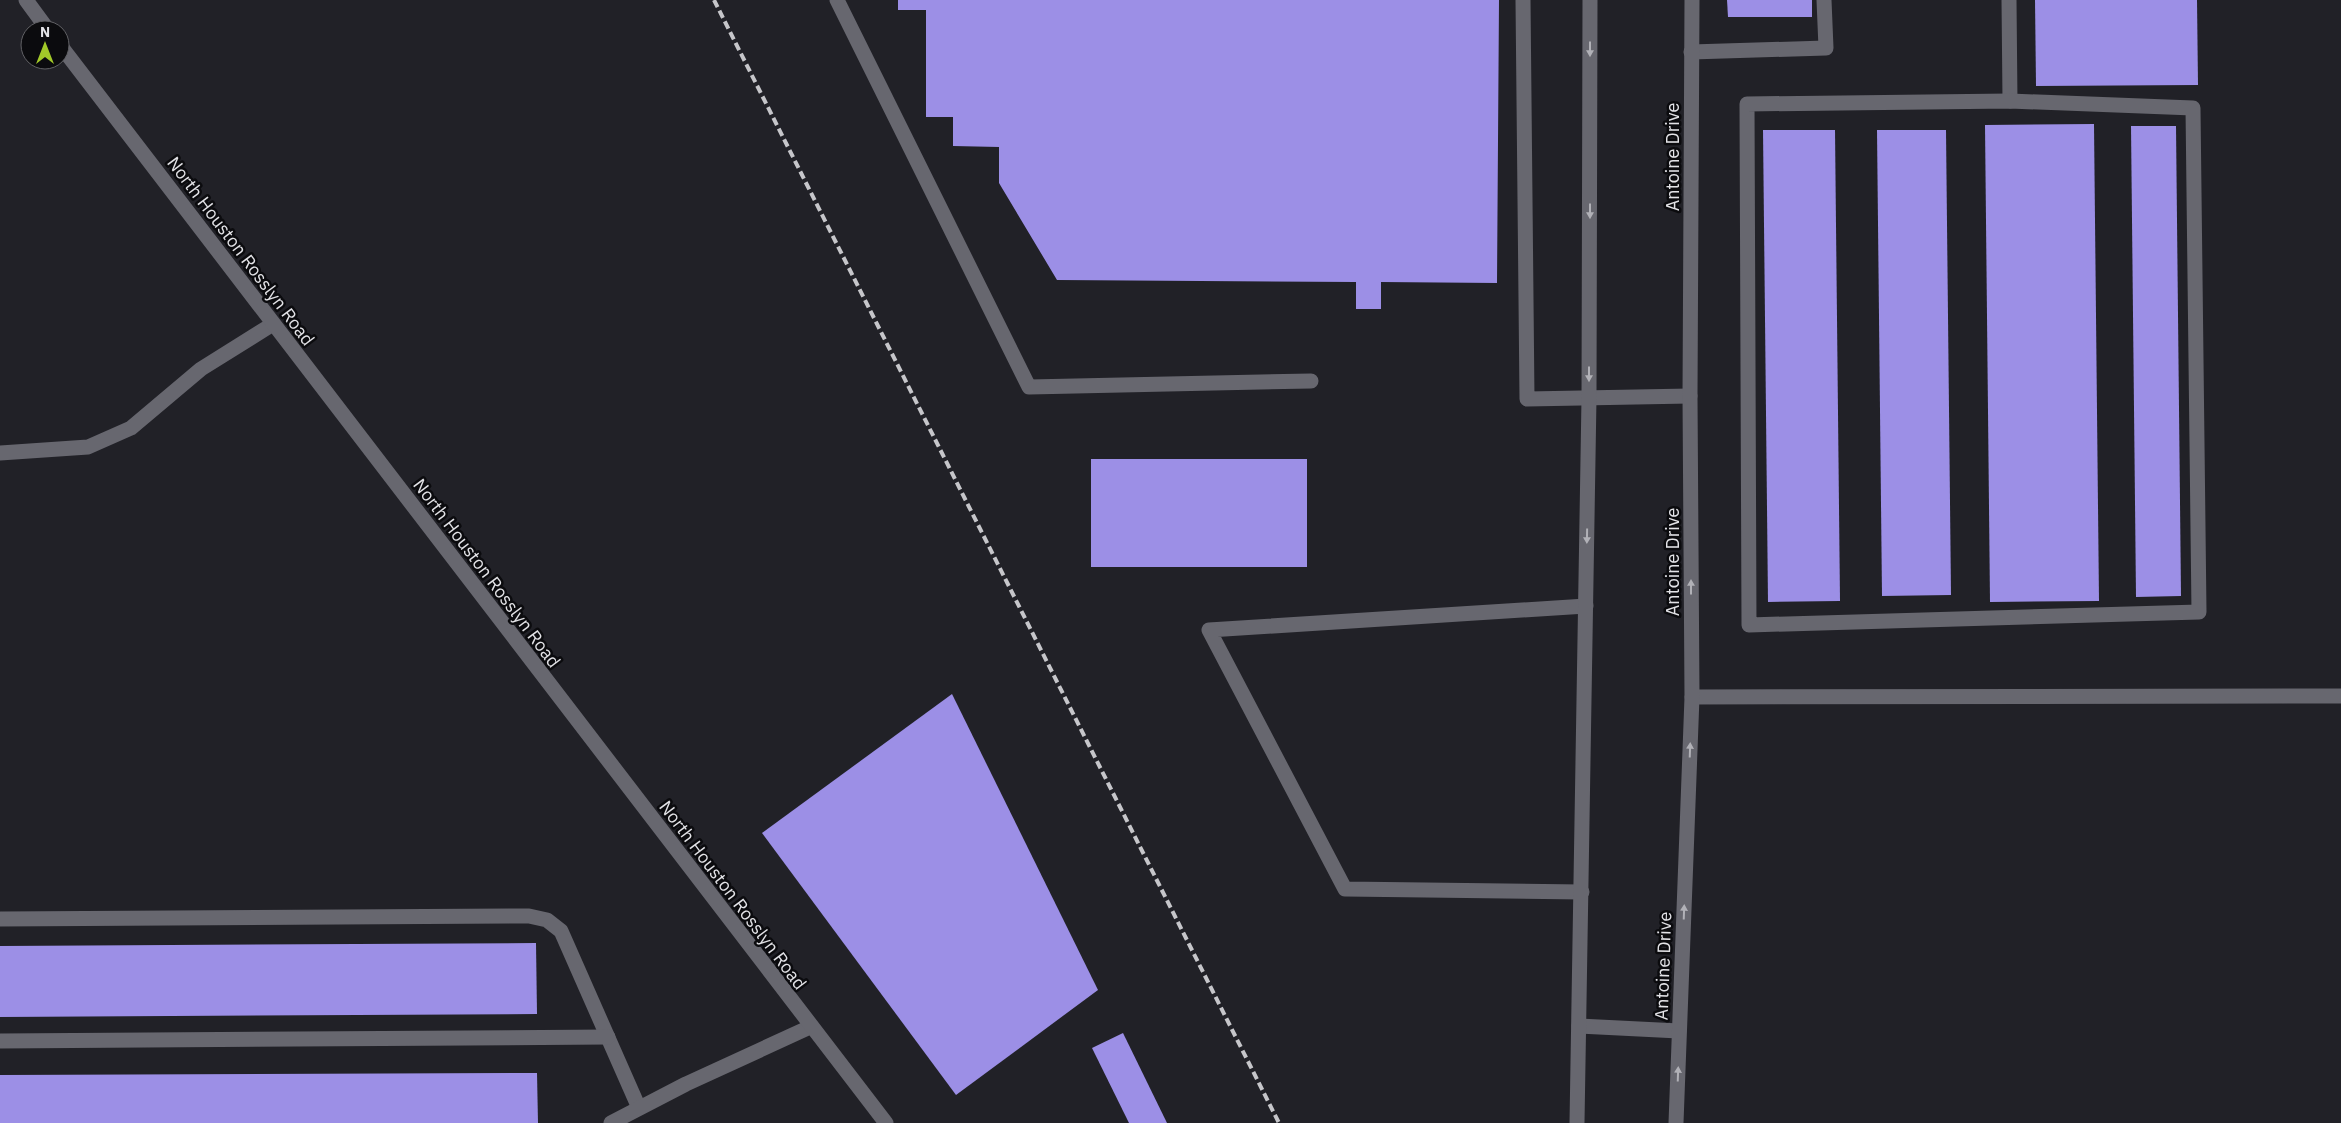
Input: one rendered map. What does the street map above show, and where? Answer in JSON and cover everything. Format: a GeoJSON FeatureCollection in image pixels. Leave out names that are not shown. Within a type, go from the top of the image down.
{"type":"FeatureCollection","features":[{"type":"Feature","properties":{"kind":"main road"},"geometry":{"type":"LineString","coordinates":[[26,0],[41,20]]}},
{"type":"Feature","properties":{"kind":"main road"},"geometry":{"type":"LineString","coordinates":[[837,0],[1029,387],[1310,380]]}},
{"type":"Feature","properties":{"kind":"main road"},"geometry":{"type":"LineString","coordinates":[[1524,0],[1527,399],[1690,396]]}},
{"type":"Feature","properties":{"kind":"main road"},"geometry":{"type":"LineString","coordinates":[[1577,1123],[1589,398],[1590,0]]}},
{"type":"Feature","properties":{"kind":"main road","name":"Antoine Drive"},"geometry":{"type":"LineString","coordinates":[[1676,1123],[1692,697],[1690,396],[1692,0]]}},
{"type":"Feature","properties":{"kind":"main road"},"geometry":{"type":"LineString","coordinates":[[1691,52],[1826,48],[1824,0]]}},
{"type":"Feature","properties":{"kind":"main road"},"geometry":{"type":"LineString","coordinates":[[2009,0],[2010,101]]}},
{"type":"Feature","properties":{"kind":"main road","name":"North Houston Rosslyn Road"},"geometry":{"type":"LineString","coordinates":[[70,58],[810,1027],[886,1123]]}},
{"type":"Feature","properties":{"kind":"main road"},"geometry":{"type":"LineString","coordinates":[[2010,101],[2193,108],[2199,612],[1749,624],[1748,104],[2010,101]]}},
{"type":"Feature","properties":{"kind":"main road"},"geometry":{"type":"LineString","coordinates":[[0,453],[88,447],[130,428],[202,369],[273,324]]}},
{"type":"Feature","properties":{"kind":"main road"},"geometry":{"type":"LineString","coordinates":[[1582,892],[1345,889],[1209,630],[1586,606]]}},
{"type":"Feature","properties":{"kind":"main road"},"geometry":{"type":"LineString","coordinates":[[1692,697],[2341,696]]}},
{"type":"Feature","properties":{"kind":"main road"},"geometry":{"type":"LineString","coordinates":[[0,919],[529,916],[547,920],[561,931],[640,1108]]}},
{"type":"Feature","properties":{"kind":"main road"},"geometry":{"type":"LineString","coordinates":[[1579,1026],[1679,1031]]}},
{"type":"Feature","properties":{"kind":"main road"},"geometry":{"type":"LineString","coordinates":[[611,1123],[810,1027]]}},
{"type":"Feature","properties":{"kind":"main road"},"geometry":{"type":"LineString","coordinates":[[0,1042],[608,1037]]}},
{"type":"Feature","properties":{"kind":"building"},"geometry":{"type":"Polygon","coordinates":[[[898,0],[1499,0],[1497,283],[1381,282],[1381,309],[1356,309],[1356,282],[1057,280],[999,183],[999,147],[953,146],[953,117],[926,117],[926,10],[898,10],[898,0]]]}},
{"type":"Feature","properties":{"kind":"building"},"geometry":{"type":"Polygon","coordinates":[[[1727,0],[1812,0],[1812,17],[1728,17],[1727,0]]]}},
{"type":"Feature","properties":{"kind":"building"},"geometry":{"type":"Polygon","coordinates":[[[2035,0],[2197,0],[2198,85],[2036,86],[2035,0]]]}},
{"type":"Feature","properties":{"kind":"building"},"geometry":{"type":"Polygon","coordinates":[[[2094,124],[2099,601],[1990,602],[1985,125],[2094,124]]]}},
{"type":"Feature","properties":{"kind":"building"},"geometry":{"type":"Polygon","coordinates":[[[2131,126],[2176,126],[2181,596],[2136,597],[2131,126]]]}},
{"type":"Feature","properties":{"kind":"building"},"geometry":{"type":"Polygon","coordinates":[[[1763,130],[1835,130],[1840,601],[1768,602],[1763,130]]]}},
{"type":"Feature","properties":{"kind":"building"},"geometry":{"type":"Polygon","coordinates":[[[1877,130],[1946,130],[1951,595],[1882,596],[1877,130]]]}},
{"type":"Feature","properties":{"kind":"building"},"geometry":{"type":"Polygon","coordinates":[[[1091,459],[1307,459],[1307,567],[1091,567],[1091,459]]]}},
{"type":"Feature","properties":{"kind":"building"},"geometry":{"type":"Polygon","coordinates":[[[952,694],[1098,990],[956,1095],[762,833],[952,694]]]}},
{"type":"Feature","properties":{"kind":"building"},"geometry":{"type":"Polygon","coordinates":[[[536,943],[537,1014],[0,1017],[0,946],[536,943]]]}},
{"type":"Feature","properties":{"kind":"building"},"geometry":{"type":"Polygon","coordinates":[[[1123,1033],[1167,1123],[1129,1123],[1092,1048],[1123,1033]]]}},
{"type":"Feature","properties":{"kind":"building"},"geometry":{"type":"Polygon","coordinates":[[[537,1073],[538,1123],[0,1123],[0,1075],[537,1073]]]}},
{"type":"Feature","properties":{"kind":"railway"},"geometry":{"type":"LineString","coordinates":[[714,0],[1279,1123]]}}]}
